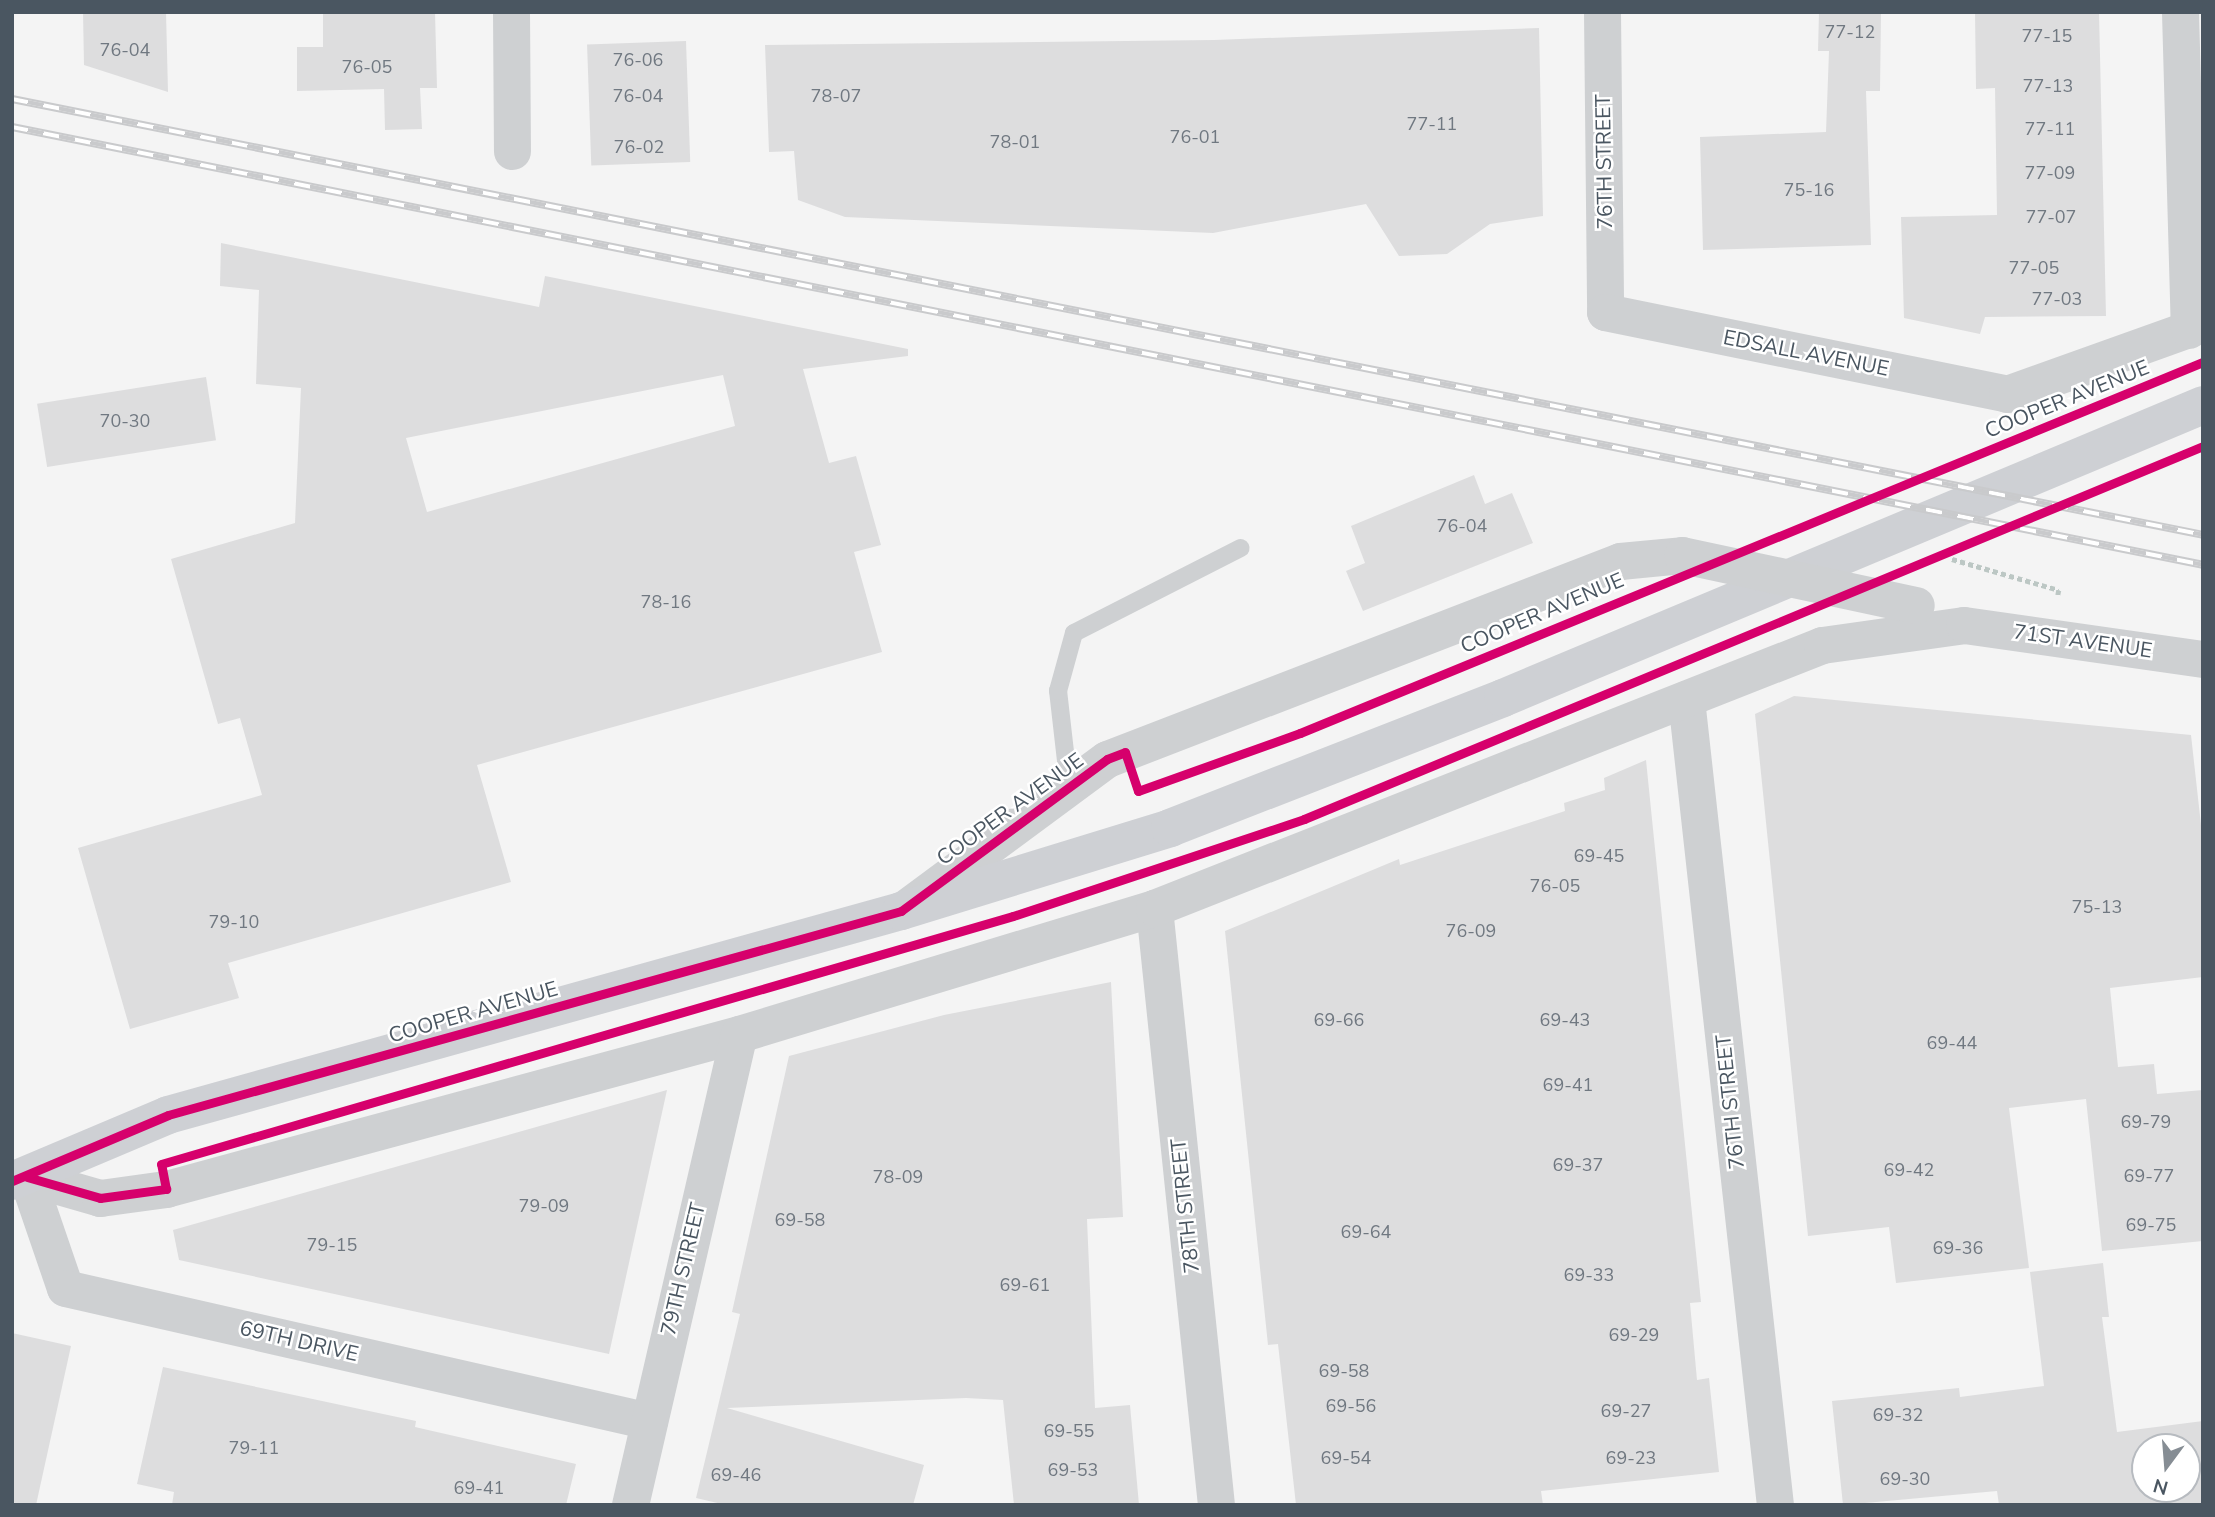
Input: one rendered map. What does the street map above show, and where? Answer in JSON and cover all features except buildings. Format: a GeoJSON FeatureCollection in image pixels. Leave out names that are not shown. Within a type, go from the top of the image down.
{"type":"FeatureCollection","features":[{"type":"Feature","properties":{"kind":"main road","name":"COOPER AVENUE"},"geometry":{"type":"LineString","coordinates":[[19,1179],[169,1115],[901,911],[1170,828],[1503,698],[2203,405]]}},
{"type":"Feature","properties":{"kind":"street"},"geometry":{"type":"LineString","coordinates":[[511,12],[512,151]]}},
{"type":"Feature","properties":{"kind":"street","name":"76TH STREET"},"geometry":{"type":"LineString","coordinates":[[1602,12],[1605,312]]}},
{"type":"Feature","properties":{"kind":"street"},"geometry":{"type":"LineString","coordinates":[[2180,12],[2196,327]]}},
{"type":"Feature","properties":{"kind":"street","name":"EDSALL AVENUE"},"geometry":{"type":"LineString","coordinates":[[1605,312],[2007,394]]}},
{"type":"Feature","properties":{"kind":"street","name":"COOPER AVENUE"},"geometry":{"type":"LineString","coordinates":[[2007,394],[2196,327]]}},
{"type":"Feature","properties":{"kind":"street","name":"COOPER AVENUE"},"geometry":{"type":"LineString","coordinates":[[901,911],[1069,787],[1125,752],[1620,561],[1682,555],[1916,605],[1964,625]]}},
{"type":"Feature","properties":{"kind":"street"},"geometry":{"type":"LineString","coordinates":[[19,1179],[100,1198],[166,1189],[739,1034],[1154,908],[1822,645],[1964,625]]}},
{"type":"Feature","properties":{"kind":"street","name":"71ST AVENUE"},"geometry":{"type":"LineString","coordinates":[[1964,625],[2203,659]]}},
{"type":"Feature","properties":{"kind":"street","name":"76TH STREET"},"geometry":{"type":"LineString","coordinates":[[1686,699],[1775,1505]]}},
{"type":"Feature","properties":{"kind":"street","name":"78TH STREET"},"geometry":{"type":"LineString","coordinates":[[1154,908],[1216,1505]]}},
{"type":"Feature","properties":{"kind":"street","name":"79TH STREET"},"geometry":{"type":"LineString","coordinates":[[630,1505],[739,1034]]}},
{"type":"Feature","properties":{"kind":"street","name":"69TH DRIVE"},"geometry":{"type":"LineString","coordinates":[[19,1179],[65,1288],[649,1421]]}},
{"type":"Feature","properties":{"kind":"lane"},"geometry":{"type":"LineString","coordinates":[[1069,787],[1059,691],[1074,633],[1241,548]]}},
{"type":"Feature","properties":{"kind":"path"},"geometry":{"type":"LineString","coordinates":[[1941,556],[1965,546]]}},
{"type":"Feature","properties":{"kind":"path"},"geometry":{"type":"LineString","coordinates":[[1941,556],[2059,590],[2053,606]]}},
{"type":"Feature","properties":{"kind":"railway"},"geometry":{"type":"LineString","coordinates":[[12,99],[2203,535]]}},
{"type":"Feature","properties":{"kind":"railway"},"geometry":{"type":"LineString","coordinates":[[12,127],[2203,565]]}},
{"type":"Feature","properties":{"kind":"cycle path"},"geometry":{"type":"LineString","coordinates":[[12,1181],[168,1115],[901,911],[1107,759],[1125,752],[1138,791],[1300,733],[2203,362]]}},
{"type":"Feature","properties":{"kind":"cycle path"},"geometry":{"type":"LineString","coordinates":[[27,1177],[100,1198],[166,1189],[161,1164],[1013,916],[1304,819],[2203,446]]}}]}
